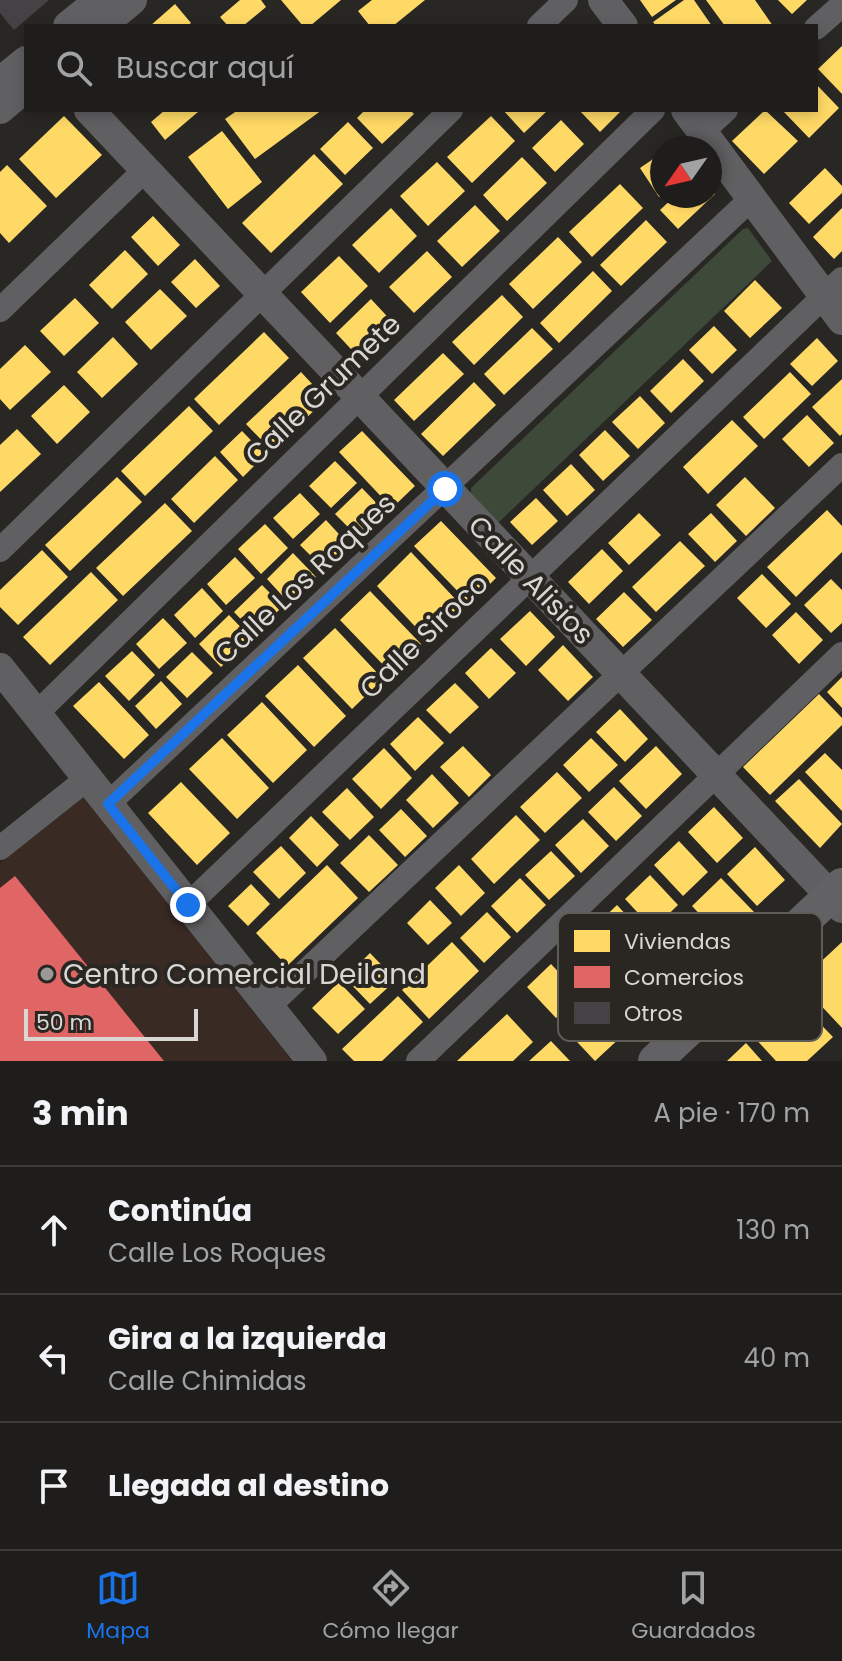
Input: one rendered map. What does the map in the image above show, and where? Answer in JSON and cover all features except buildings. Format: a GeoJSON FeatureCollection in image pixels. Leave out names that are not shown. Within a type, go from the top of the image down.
{"type":"FeatureCollection","features":[{"type":"Feature","properties":{"kind":"main road"},"geometry":{"type":"LineString","coordinates":[[820,913],[838,897]]}},
{"type":"Feature","properties":{"kind":"main road"},"geometry":{"type":"LineString","coordinates":[[655,1061],[677,1041]]}},
{"type":"Feature","properties":{"kind":"street"},"geometry":{"type":"LineString","coordinates":[[70,24],[100,0]]}},
{"type":"Feature","properties":{"kind":"street"},"geometry":{"type":"LineString","coordinates":[[103,24],[132,0]]}},
{"type":"Feature","properties":{"kind":"street"},"geometry":{"type":"LineString","coordinates":[[541,24],[566,0]]}},
{"type":"Feature","properties":{"kind":"street"},"geometry":{"type":"LineString","coordinates":[[603,0],[621,24]]}},
{"type":"Feature","properties":{"kind":"street"},"geometry":{"type":"LineString","coordinates":[[818,26],[842,5]]}},
{"type":"Feature","properties":{"kind":"street"},"geometry":{"type":"LineString","coordinates":[[0,82],[24,63]]}},
{"type":"Feature","properties":{"kind":"street"},"geometry":{"type":"LineString","coordinates":[[0,109],[24,89]]}},
{"type":"Feature","properties":{"kind":"street","name":"Calle Alisios"},"geometry":{"type":"LineString","coordinates":[[91,112],[715,775],[838,897]]}},
{"type":"Feature","properties":{"kind":"street"},"geometry":{"type":"LineString","coordinates":[[0,550],[449,112]]}},
{"type":"Feature","properties":{"kind":"street","name":"Calle Grumete"},"geometry":{"type":"LineString","coordinates":[[36,714],[651,112]]}},
{"type":"Feature","properties":{"kind":"street"},"geometry":{"type":"LineString","coordinates":[[720,112],[694,121],[752,198],[833,288],[842,320]]}},
{"type":"Feature","properties":{"kind":"street"},"geometry":{"type":"LineString","coordinates":[[0,310],[147,168]]}},
{"type":"Feature","properties":{"kind":"street","name":"Calle Los Roques"},"geometry":{"type":"LineString","coordinates":[[108,804],[752,198]]}},
{"type":"Feature","properties":{"kind":"street","name":"Calle Siroco"},"geometry":{"type":"LineString","coordinates":[[188,905],[833,288]]}},
{"type":"Feature","properties":{"kind":"street"},"geometry":{"type":"LineString","coordinates":[[269,1006],[842,465]]}},
{"type":"Feature","properties":{"kind":"street"},"geometry":{"type":"LineString","coordinates":[[572,913],[842,654]]}},
{"type":"Feature","properties":{"kind":"street"},"geometry":{"type":"LineString","coordinates":[[0,668],[312,1061]]}},
{"type":"Feature","properties":{"kind":"street"},"geometry":{"type":"LineString","coordinates":[[0,848],[88,778]]}},
{"type":"Feature","properties":{"kind":"street"},"geometry":{"type":"LineString","coordinates":[[418,1061],[558,926]]}},
{"type":"Feature","properties":{"kind":"shaded area"},"geometry":{"type":"Polygon","coordinates":[[[82,795],[292,1061],[0,1061],[0,864],[82,795]]]}},
{"type":"Feature","properties":{"kind":"green space"},"geometry":{"type":"Polygon","coordinates":[[[748,228],[772,261],[498,523],[471,493],[471,488],[743,229],[748,228]]]}},
{"type":"Feature","properties":{"kind":"place","name":"Centro Comercial Deiland"},"geometry":{"type":"Point","coordinates":[47,974]}},
{"type":"Feature","properties":{"kind":"route"},"geometry":{"type":"LineString","coordinates":[[188,905],[108,804],[445,489]]}}]}
